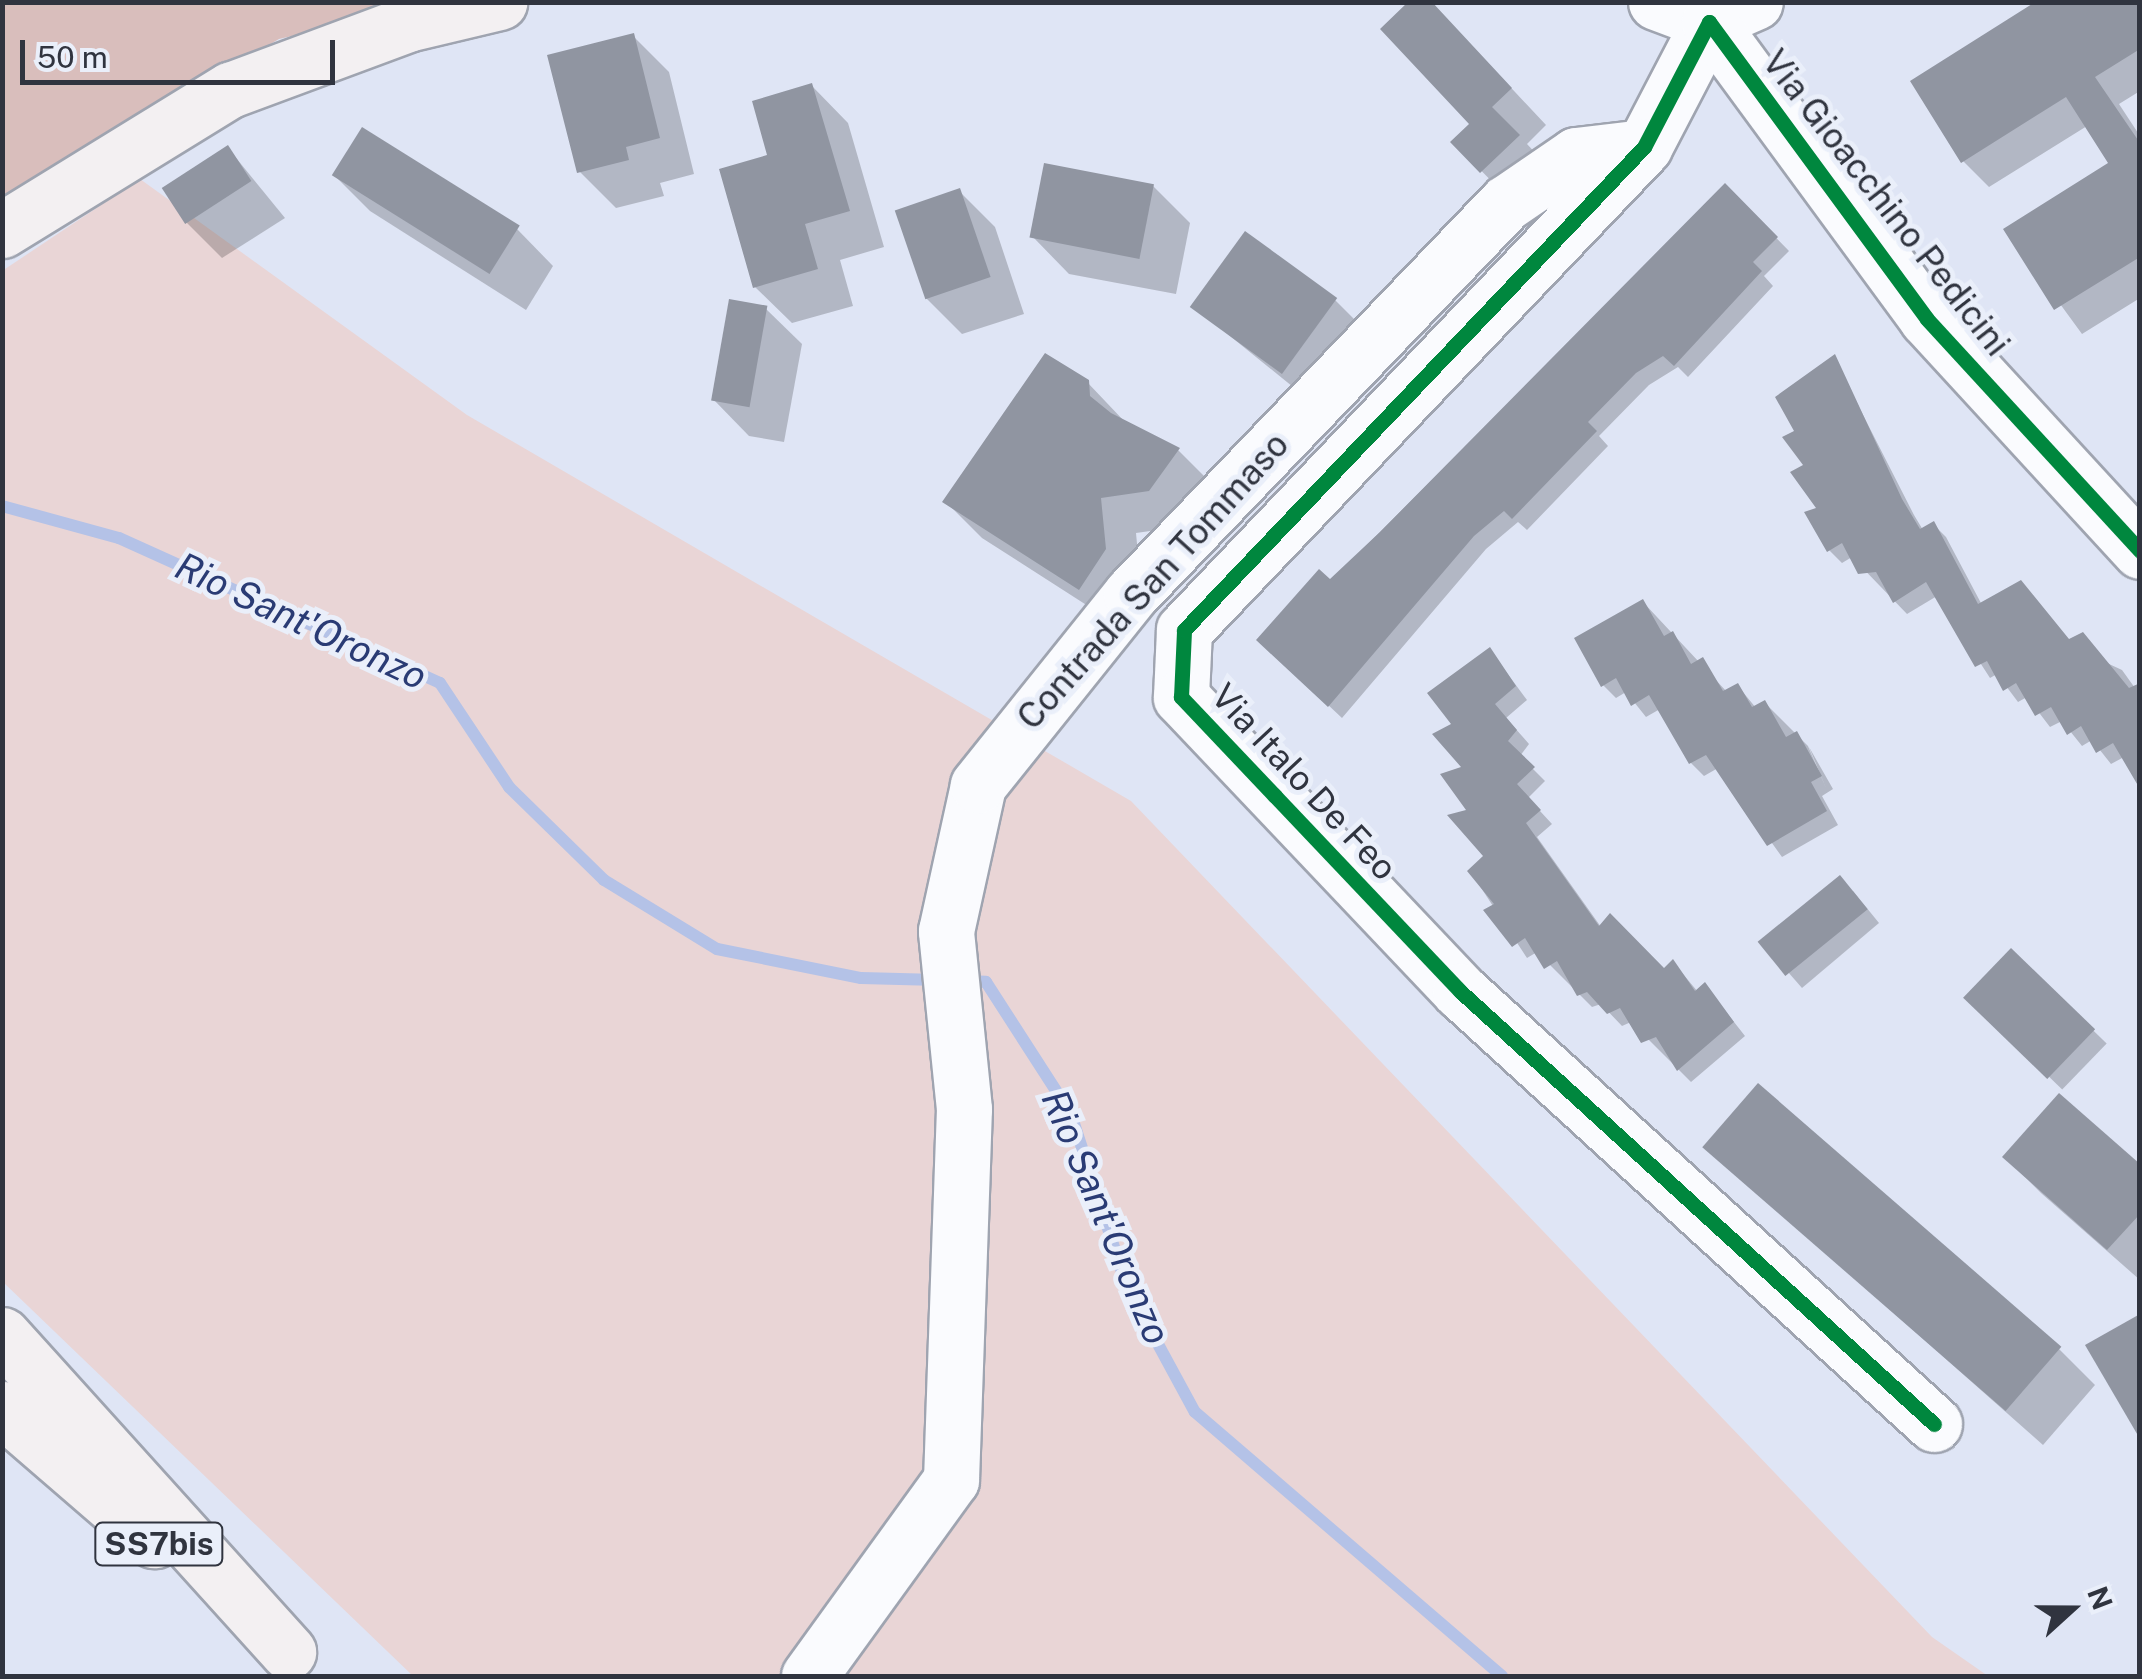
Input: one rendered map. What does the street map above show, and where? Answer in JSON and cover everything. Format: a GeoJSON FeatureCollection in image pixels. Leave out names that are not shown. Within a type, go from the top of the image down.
{"type":"FeatureCollection","features":[{"type":"Feature","properties":{"kind":"main road"},"geometry":{"type":"LineString","coordinates":[[2,230],[230,90],[407,24],[499,2]]}},
{"type":"Feature","properties":{"kind":"main road"},"geometry":{"type":"LineString","coordinates":[[2,1335],[303,1664]]}},
{"type":"Feature","properties":{"kind":"main road","name":"SS7bis"},"geometry":{"type":"LineString","coordinates":[[2,1409],[303,1664]]}},
{"type":"Feature","properties":{"kind":"street"},"geometry":{"type":"LineString","coordinates":[[1656,2],[1732,12]]}},
{"type":"Feature","properties":{"kind":"street","name":"Via Italo De Feo"},"geometry":{"type":"LineString","coordinates":[[1732,12],[1644,147],[1184,630],[1181,696],[1460,991],[1934,1424]]}},
{"type":"Feature","properties":{"kind":"street","name":"Via Gioacchino Pedicini"},"geometry":{"type":"LineString","coordinates":[[1732,12],[1928,319],[2140,551]]}},
{"type":"Feature","properties":{"kind":"street","name":"Contrada San Tommaso"},"geometry":{"type":"LineString","coordinates":[[809,1676],[951,1480],[964,1109],[946,930],[978,786],[1131,594],[1506,203],[1576,155],[1644,147]]}},
{"type":"Feature","properties":{"kind":"shaded area"},"geometry":{"type":"Polygon","coordinates":[[[2,3],[432,3],[279,39],[3,201],[2,3]]]}},
{"type":"Feature","properties":{"kind":"shaded area"},"geometry":{"type":"Polygon","coordinates":[[[140,179],[467,415],[1131,801],[1932,1637],[1988,1676],[413,1676],[3,1282],[2,271],[140,179]]]}},
{"type":"Feature","properties":{"kind":"building"},"geometry":{"type":"Polygon","coordinates":[[[1408,2],[1432,2],[1512,88],[1492,107],[1520,135],[1480,173],[1450,142],[1469,124],[1380,29],[1408,2]]]}},
{"type":"Feature","properties":{"kind":"building"},"geometry":{"type":"Polygon","coordinates":[[[2035,2],[2140,2],[2140,49],[2095,77],[2140,143],[2140,257],[2054,310],[2003,229],[2108,163],[2066,97],[1961,163],[1910,81],[2035,2]]]}},
{"type":"Feature","properties":{"kind":"building"},"geometry":{"type":"Polygon","coordinates":[[[634,33],[660,138],[626,147],[629,160],[577,173],[547,55],[634,33]]]}},
{"type":"Feature","properties":{"kind":"building"},"geometry":{"type":"Polygon","coordinates":[[[812,83],[850,211],[805,224],[818,269],[753,288],[719,169],[767,155],[752,101],[812,83]]]}},
{"type":"Feature","properties":{"kind":"building"},"geometry":{"type":"Polygon","coordinates":[[[362,127],[520,226],[490,274],[332,175],[362,127]]]}},
{"type":"Feature","properties":{"kind":"building"},"geometry":{"type":"Polygon","coordinates":[[[228,145],[251,181],[185,224],[162,188],[228,145]]]}},
{"type":"Feature","properties":{"kind":"building"},"geometry":{"type":"Polygon","coordinates":[[[1044,163],[1154,184],[1139,259],[1029,238],[1044,163]]]}},
{"type":"Feature","properties":{"kind":"building"},"geometry":{"type":"Polygon","coordinates":[[[1725,183],[1778,237],[1753,262],[1762,271],[1674,366],[1663,356],[1636,373],[1588,422],[1597,431],[1512,519],[1504,511],[1474,536],[1328,707],[1256,640],[1319,569],[1330,579],[1380,532],[1725,183]]]}},
{"type":"Feature","properties":{"kind":"building"},"geometry":{"type":"Polygon","coordinates":[[[960,188],[991,277],[925,299],[895,210],[960,188]]]}},
{"type":"Feature","properties":{"kind":"building"},"geometry":{"type":"Polygon","coordinates":[[[1245,231],[1337,298],[1282,374],[1190,307],[1245,231]]]}},
{"type":"Feature","properties":{"kind":"building"},"geometry":{"type":"Polygon","coordinates":[[[729,299],[767,306],[750,407],[711,400],[729,299]]]}},
{"type":"Feature","properties":{"kind":"building"},"geometry":{"type":"Polygon","coordinates":[[[1045,353],[1089,380],[1090,396],[1111,413],[1180,448],[1149,491],[1101,498],[1106,549],[1079,590],[942,502],[1045,353]]]}},
{"type":"Feature","properties":{"kind":"building"},"geometry":{"type":"Polygon","coordinates":[[[1835,354],[1902,499],[1920,529],[1934,521],[1978,604],[2021,580],[2069,639],[2083,632],[2129,688],[2140,683],[2140,789],[2113,743],[2096,753],[2081,726],[2067,735],[2051,707],[2035,716],[2016,683],[2003,691],[1987,661],[1975,667],[1926,582],[1893,603],[1876,572],[1858,574],[1842,543],[1827,552],[1804,512],[1816,508],[1790,472],[1803,465],[1782,437],[1794,431],[1775,397],[1835,354]]]}},
{"type":"Feature","properties":{"kind":"building"},"geometry":{"type":"Polygon","coordinates":[[[1643,599],[1664,636],[1673,631],[1691,664],[1703,657],[1723,691],[1738,683],[1752,707],[1765,700],[1786,737],[1797,731],[1822,776],[1811,782],[1827,811],[1767,846],[1706,755],[1689,764],[1649,695],[1631,706],[1616,678],[1601,687],[1574,638],[1643,599]]]}},
{"type":"Feature","properties":{"kind":"building"},"geometry":{"type":"Polygon","coordinates":[[[1490,647],[1516,686],[1495,704],[1517,730],[1508,741],[1535,767],[1517,784],[1541,810],[1526,823],[1599,926],[1610,913],[1664,968],[1673,959],[1695,991],[1705,982],[1734,1022],[1677,1071],[1656,1037],[1641,1043],[1620,1008],[1607,1014],[1587,992],[1577,996],[1557,961],[1544,969],[1525,938],[1512,947],[1483,910],[1494,904],[1467,871],[1483,856],[1447,815],[1466,810],[1440,774],[1461,767],[1432,734],[1451,724],[1427,693],[1490,647]]]}},
{"type":"Feature","properties":{"kind":"building"},"geometry":{"type":"Polygon","coordinates":[[[1840,875],[1868,909],[1785,976],[1758,942],[1840,875]]]}},
{"type":"Feature","properties":{"kind":"building"},"geometry":{"type":"Polygon","coordinates":[[[2011,948],[2095,1029],[2047,1079],[1963,998],[2011,948]]]}},
{"type":"Feature","properties":{"kind":"building"},"geometry":{"type":"Polygon","coordinates":[[[1758,1083],[2061,1347],[2006,1411],[1702,1147],[1758,1083]]]}},
{"type":"Feature","properties":{"kind":"building"},"geometry":{"type":"Polygon","coordinates":[[[2059,1093],[2140,1164],[2140,1214],[2107,1250],[2002,1157],[2059,1093]]]}},
{"type":"Feature","properties":{"kind":"building"},"geometry":{"type":"Polygon","coordinates":[[[2140,1314],[2140,1439],[2085,1345],[2140,1314]]]}},
{"type":"Feature","properties":{"kind":"waterway","name":"Rio Sant'Oronzo"},"geometry":{"type":"LineString","coordinates":[[2,506],[119,538],[440,683],[509,787],[604,880],[717,949],[861,978],[938,980]]}},
{"type":"Feature","properties":{"kind":"waterway","name":"Rio Sant'Oronzo"},"geometry":{"type":"LineString","coordinates":[[963,981],[986,982],[1071,1114],[1127,1287],[1195,1412],[1502,1676]]}},
{"type":"Feature","properties":{"kind":"cycle path"},"geometry":{"type":"LineString","coordinates":[[1934,1424],[1460,991],[1181,697],[1184,630],[1644,147],[1709,22],[1927,319],[2140,551]]}}]}
